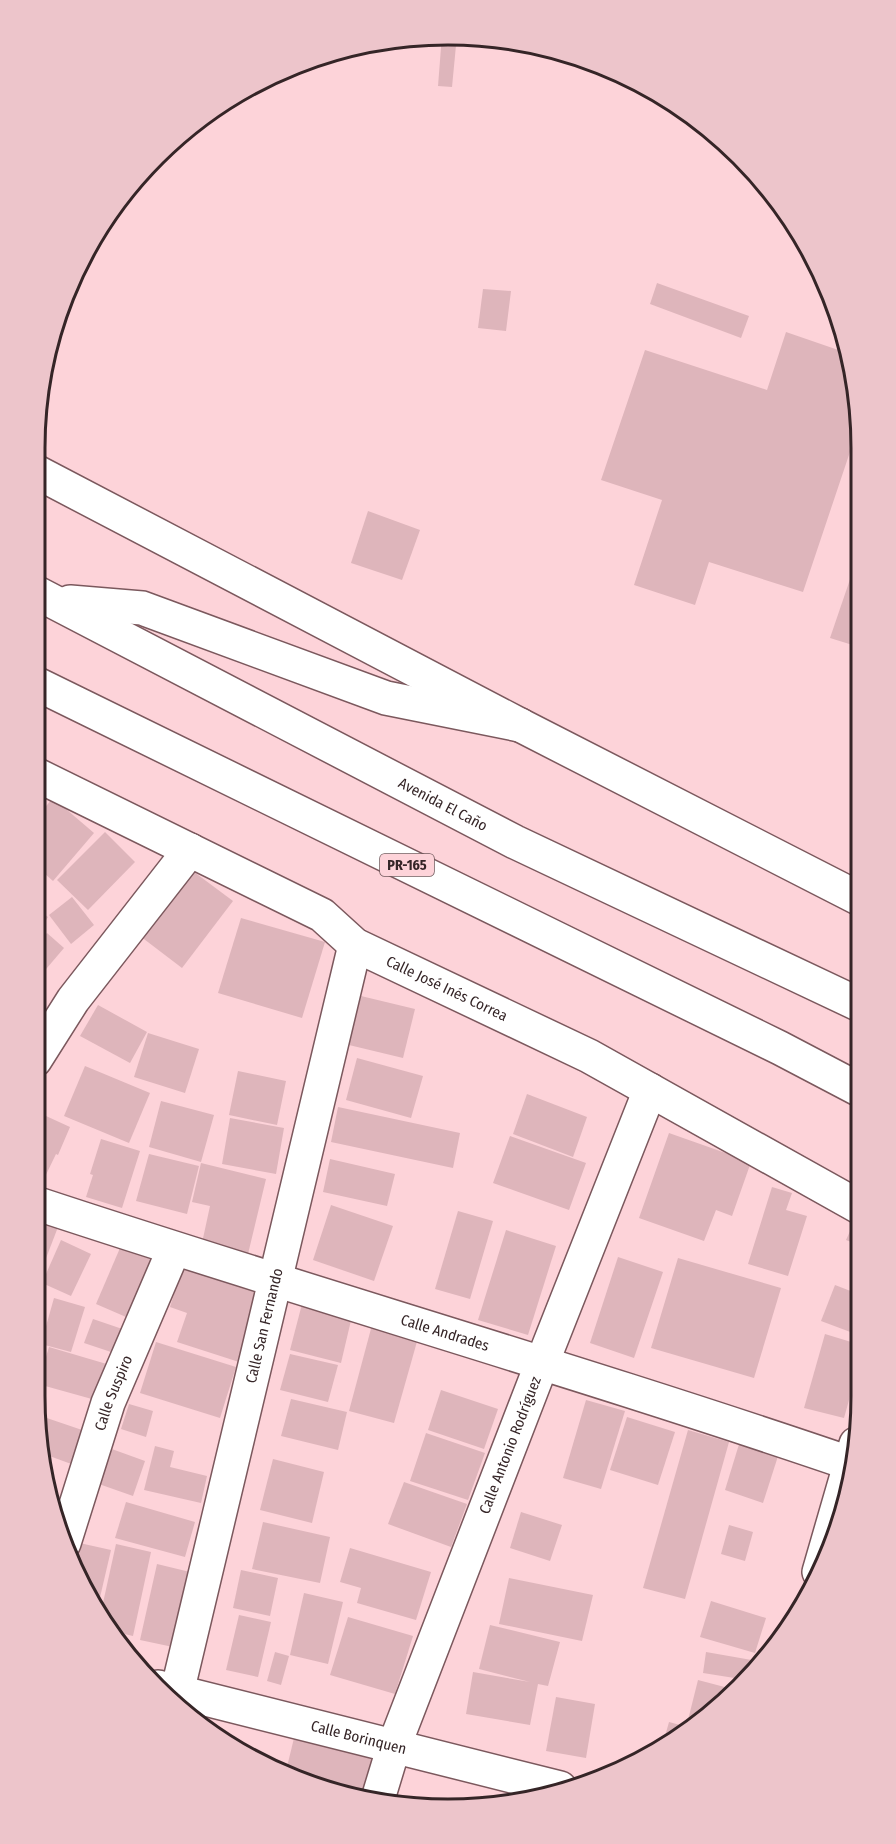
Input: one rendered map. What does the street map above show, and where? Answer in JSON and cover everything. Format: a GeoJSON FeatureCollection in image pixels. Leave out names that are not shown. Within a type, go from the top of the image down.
{"type":"FeatureCollection","features":[{"type":"Feature","properties":{"kind":"main road"},"geometry":{"type":"LineString","coordinates":[[45,477],[520,725],[851,894]]}},
{"type":"Feature","properties":{"kind":"main road"},"geometry":{"type":"LineString","coordinates":[[45,596],[142,608],[386,698],[520,725]]}},
{"type":"Feature","properties":{"kind":"main road","name":"Avenida El Caño"},"geometry":{"type":"LineString","coordinates":[[45,597],[515,842],[851,1001]]}},
{"type":"Feature","properties":{"kind":"main road","name":"PR-165"},"geometry":{"type":"LineString","coordinates":[[45,688],[780,1048],[851,1085]]}},
{"type":"Feature","properties":{"kind":"main road","name":"Calle José Inés Correa"},"geometry":{"type":"LineString","coordinates":[[45,779],[322,915],[355,945],[589,1056],[851,1202]]}},
{"type":"Feature","properties":{"kind":"main road"},"geometry":{"type":"LineString","coordinates":[[45,1043],[73,1000],[190,850]]}},
{"type":"Feature","properties":{"kind":"main road","name":"Calle San Fernando"},"geometry":{"type":"LineString","coordinates":[[171,1688],[275,1280],[355,945]]}},
{"type":"Feature","properties":{"kind":"main road"},"geometry":{"type":"LineString","coordinates":[[780,1048],[851,1104]]}},
{"type":"Feature","properties":{"kind":"main road","name":"Calle Antonio Rodríguez"},"geometry":{"type":"LineString","coordinates":[[380,1793],[394,1746],[650,1090]]}},
{"type":"Feature","properties":{"kind":"main road","name":"Calle Andrades"},"geometry":{"type":"LineString","coordinates":[[45,1207],[174,1249],[847,1455]]}},
{"type":"Feature","properties":{"kind":"main road","name":"Calle Suspiro"},"geometry":{"type":"LineString","coordinates":[[68,1531],[108,1403],[174,1249]]}},
{"type":"Feature","properties":{"kind":"main road","name":"Calle Borinquen"},"geometry":{"type":"LineString","coordinates":[[179,1696],[394,1746],[550,1785]]}},
{"type":"Feature","properties":{"kind":"building"},"geometry":{"type":"Polygon","coordinates":[[[441,45],[456,45],[452,87],[438,86],[441,45]]]}},
{"type":"Feature","properties":{"kind":"building"},"geometry":{"type":"Polygon","coordinates":[[[657,283],[749,316],[741,338],[650,304],[657,283]]]}},
{"type":"Feature","properties":{"kind":"building"},"geometry":{"type":"Polygon","coordinates":[[[483,289],[511,291],[506,331],[478,328],[483,289]]]}},
{"type":"Feature","properties":{"kind":"building"},"geometry":{"type":"Polygon","coordinates":[[[786,332],[838,350],[848,395],[851,449],[803,592],[709,562],[695,605],[634,585],[662,500],[601,480],[645,350],[767,390],[786,332]]]}},
{"type":"Feature","properties":{"kind":"building"},"geometry":{"type":"Polygon","coordinates":[[[368,511],[420,530],[402,580],[351,563],[368,511]]]}},
{"type":"Feature","properties":{"kind":"building"},"geometry":{"type":"Polygon","coordinates":[[[851,576],[851,645],[830,638],[851,576]]]}},
{"type":"Feature","properties":{"kind":"building"},"geometry":{"type":"Polygon","coordinates":[[[53,798],[94,833],[53,881],[45,874],[45,807],[53,798]]]}},
{"type":"Feature","properties":{"kind":"building"},"geometry":{"type":"Polygon","coordinates":[[[105,832],[135,862],[88,910],[57,880],[105,832]]]}},
{"type":"Feature","properties":{"kind":"building"},"geometry":{"type":"Polygon","coordinates":[[[190,869],[233,901],[182,968],[140,936],[190,869]]]}},
{"type":"Feature","properties":{"kind":"building"},"geometry":{"type":"Polygon","coordinates":[[[72,897],[94,925],[71,944],[49,915],[72,897]]]}},
{"type":"Feature","properties":{"kind":"building"},"geometry":{"type":"Polygon","coordinates":[[[241,918],[325,942],[302,1018],[218,993],[241,918]]]}},
{"type":"Feature","properties":{"kind":"building"},"geometry":{"type":"Polygon","coordinates":[[[47,933],[64,948],[45,970],[45,935],[47,933]]]}},
{"type":"Feature","properties":{"kind":"building"},"geometry":{"type":"Polygon","coordinates":[[[361,996],[415,1009],[403,1058],[349,1045],[361,996]]]}},
{"type":"Feature","properties":{"kind":"building"},"geometry":{"type":"Polygon","coordinates":[[[98,1005],[147,1032],[130,1063],[80,1036],[98,1005]]]}},
{"type":"Feature","properties":{"kind":"building"},"geometry":{"type":"Polygon","coordinates":[[[148,1033],[199,1049],[185,1093],[134,1077],[148,1033]]]}},
{"type":"Feature","properties":{"kind":"building"},"geometry":{"type":"Polygon","coordinates":[[[357,1058],[423,1076],[411,1118],[346,1100],[357,1058]]]}},
{"type":"Feature","properties":{"kind":"building"},"geometry":{"type":"Polygon","coordinates":[[[85,1066],[150,1093],[129,1143],[64,1116],[85,1066]]]}},
{"type":"Feature","properties":{"kind":"building"},"geometry":{"type":"Polygon","coordinates":[[[238,1071],[286,1081],[277,1125],[229,1115],[238,1071]]]}},
{"type":"Feature","properties":{"kind":"building"},"geometry":{"type":"Polygon","coordinates":[[[527,1094],[587,1117],[573,1157],[513,1134],[527,1094]]]}},
{"type":"Feature","properties":{"kind":"building"},"geometry":{"type":"Polygon","coordinates":[[[161,1101],[214,1115],[201,1162],[149,1147],[161,1101]]]}},
{"type":"Feature","properties":{"kind":"building"},"geometry":{"type":"Polygon","coordinates":[[[338,1107],[460,1133],[453,1168],[331,1142],[338,1107]]]}},
{"type":"Feature","properties":{"kind":"building"},"geometry":{"type":"Polygon","coordinates":[[[46,1116],[70,1127],[58,1155],[56,1154],[45,1177],[46,1116]]]}},
{"type":"Feature","properties":{"kind":"building"},"geometry":{"type":"Polygon","coordinates":[[[230,1118],[284,1128],[276,1174],[222,1164],[230,1118]]]}},
{"type":"Feature","properties":{"kind":"building"},"geometry":{"type":"Polygon","coordinates":[[[669,1133],[751,1162],[732,1216],[716,1210],[704,1241],[639,1218],[669,1133]]]}},
{"type":"Feature","properties":{"kind":"building"},"geometry":{"type":"Polygon","coordinates":[[[510,1136],[586,1163],[569,1210],[493,1183],[510,1136]]]}},
{"type":"Feature","properties":{"kind":"building"},"geometry":{"type":"Polygon","coordinates":[[[101,1139],[140,1151],[122,1208],[86,1197],[93,1175],[90,1174],[101,1139]]]}},
{"type":"Feature","properties":{"kind":"building"},"geometry":{"type":"Polygon","coordinates":[[[149,1154],[199,1166],[187,1214],[136,1201],[149,1154]]]}},
{"type":"Feature","properties":{"kind":"building"},"geometry":{"type":"Polygon","coordinates":[[[330,1159],[395,1174],[387,1206],[323,1192],[330,1159]]]}},
{"type":"Feature","properties":{"kind":"building"},"geometry":{"type":"Polygon","coordinates":[[[201,1163],[266,1179],[248,1254],[202,1243],[210,1206],[192,1202],[201,1163]]]}},
{"type":"Feature","properties":{"kind":"building"},"geometry":{"type":"Polygon","coordinates":[[[772,1187],[792,1193],[786,1210],[807,1216],[788,1276],[748,1264],[772,1187]]]}},
{"type":"Feature","properties":{"kind":"building"},"geometry":{"type":"Polygon","coordinates":[[[331,1205],[393,1226],[374,1281],[313,1260],[331,1205]]]}},
{"type":"Feature","properties":{"kind":"building"},"geometry":{"type":"Polygon","coordinates":[[[458,1211],[493,1221],[470,1299],[435,1289],[458,1211]]]}},
{"type":"Feature","properties":{"kind":"building"},"geometry":{"type":"Polygon","coordinates":[[[45,1222],[58,1227],[45,1261],[45,1222]]]}},
{"type":"Feature","properties":{"kind":"building"},"geometry":{"type":"Polygon","coordinates":[[[851,1229],[851,1242],[846,1240],[851,1229]]]}},
{"type":"Feature","properties":{"kind":"building"},"geometry":{"type":"Polygon","coordinates":[[[506,1230],[556,1246],[528,1335],[478,1320],[506,1230]]]}},
{"type":"Feature","properties":{"kind":"building"},"geometry":{"type":"Polygon","coordinates":[[[61,1240],[91,1254],[71,1296],[45,1284],[45,1276],[61,1240]]]}},
{"type":"Feature","properties":{"kind":"building"},"geometry":{"type":"Polygon","coordinates":[[[123,1241],[160,1257],[133,1320],[96,1304],[123,1241]]]}},
{"type":"Feature","properties":{"kind":"building"},"geometry":{"type":"Polygon","coordinates":[[[618,1257],[663,1272],[634,1358],[590,1343],[618,1257]]]}},
{"type":"Feature","properties":{"kind":"building"},"geometry":{"type":"Polygon","coordinates":[[[678,1258],[781,1288],[754,1378],[651,1348],[678,1258]]]}},
{"type":"Feature","properties":{"kind":"building"},"geometry":{"type":"Polygon","coordinates":[[[183,1266],[262,1292],[239,1362],[177,1342],[187,1313],[170,1307],[183,1266]]]}},
{"type":"Feature","properties":{"kind":"building"},"geometry":{"type":"Polygon","coordinates":[[[835,1285],[851,1291],[851,1332],[821,1321],[835,1285]]]}},
{"type":"Feature","properties":{"kind":"building"},"geometry":{"type":"Polygon","coordinates":[[[54,1298],[85,1307],[71,1352],[45,1345],[45,1330],[54,1298]]]}},
{"type":"Feature","properties":{"kind":"building"},"geometry":{"type":"Polygon","coordinates":[[[302,1304],[352,1316],[341,1363],[290,1350],[302,1304]]]}},
{"type":"Feature","properties":{"kind":"building"},"geometry":{"type":"Polygon","coordinates":[[[93,1319],[137,1334],[129,1358],[84,1343],[93,1319]]]}},
{"type":"Feature","properties":{"kind":"building"},"geometry":{"type":"Polygon","coordinates":[[[372,1325],[418,1338],[394,1423],[349,1411],[372,1325]]]}},
{"type":"Feature","properties":{"kind":"building"},"geometry":{"type":"Polygon","coordinates":[[[825,1334],[851,1342],[851,1393],[844,1418],[804,1408],[825,1334]]]}},
{"type":"Feature","properties":{"kind":"building"},"geometry":{"type":"Polygon","coordinates":[[[156,1342],[236,1367],[220,1418],[140,1393],[156,1342]]]}},
{"type":"Feature","properties":{"kind":"building"},"geometry":{"type":"Polygon","coordinates":[[[49,1347],[110,1365],[99,1401],[45,1386],[45,1360],[49,1347]]]}},
{"type":"Feature","properties":{"kind":"building"},"geometry":{"type":"Polygon","coordinates":[[[290,1354],[338,1365],[328,1402],[280,1390],[290,1354]]]}},
{"type":"Feature","properties":{"kind":"building"},"geometry":{"type":"Polygon","coordinates":[[[441,1390],[498,1409],[484,1449],[428,1430],[441,1390]]]}},
{"type":"Feature","properties":{"kind":"building"},"geometry":{"type":"Polygon","coordinates":[[[291,1399],[347,1412],[338,1450],[281,1436],[291,1399]]]}},
{"type":"Feature","properties":{"kind":"building"},"geometry":{"type":"Polygon","coordinates":[[[586,1400],[625,1411],[601,1489],[563,1478],[586,1400]]]}},
{"type":"Feature","properties":{"kind":"building"},"geometry":{"type":"Polygon","coordinates":[[[129,1404],[153,1411],[146,1437],[121,1429],[129,1404]]]}},
{"type":"Feature","properties":{"kind":"building"},"geometry":{"type":"Polygon","coordinates":[[[627,1417],[675,1432],[658,1485],[610,1470],[627,1417]]]}},
{"type":"Feature","properties":{"kind":"building"},"geometry":{"type":"Polygon","coordinates":[[[46,1418],[85,1431],[74,1465],[49,1456],[46,1418]]]}},
{"type":"Feature","properties":{"kind":"building"},"geometry":{"type":"Polygon","coordinates":[[[688,1430],[729,1442],[685,1599],[643,1588],[688,1430]]]}},
{"type":"Feature","properties":{"kind":"building"},"geometry":{"type":"Polygon","coordinates":[[[426,1433],[485,1453],[468,1500],[410,1481],[426,1433]]]}},
{"type":"Feature","properties":{"kind":"building"},"geometry":{"type":"Polygon","coordinates":[[[740,1441],[779,1453],[763,1503],[725,1490],[740,1441]]]}},
{"type":"Feature","properties":{"kind":"building"},"geometry":{"type":"Polygon","coordinates":[[[155,1446],[174,1451],[170,1467],[207,1476],[201,1503],[144,1490],[155,1446]]]}},
{"type":"Feature","properties":{"kind":"building"},"geometry":{"type":"Polygon","coordinates":[[[109,1448],[145,1461],[133,1496],[96,1483],[109,1448]]]}},
{"type":"Feature","properties":{"kind":"building"},"geometry":{"type":"Polygon","coordinates":[[[273,1459],[324,1472],[312,1523],[260,1510],[273,1459]]]}},
{"type":"Feature","properties":{"kind":"building"},"geometry":{"type":"Polygon","coordinates":[[[404,1482],[467,1504],[451,1547],[388,1524],[404,1482]]]}},
{"type":"Feature","properties":{"kind":"building"},"geometry":{"type":"Polygon","coordinates":[[[126,1502],[195,1522],[185,1557],[115,1538],[126,1502]]]}},
{"type":"Feature","properties":{"kind":"building"},"geometry":{"type":"Polygon","coordinates":[[[521,1512],[562,1525],[550,1561],[510,1548],[521,1512]]]}},
{"type":"Feature","properties":{"kind":"building"},"geometry":{"type":"Polygon","coordinates":[[[263,1522],[330,1537],[320,1583],[252,1569],[263,1522]]]}},
{"type":"Feature","properties":{"kind":"building"},"geometry":{"type":"Polygon","coordinates":[[[729,1525],[753,1532],[745,1561],[721,1554],[729,1525]]]}},
{"type":"Feature","properties":{"kind":"building"},"geometry":{"type":"Polygon","coordinates":[[[75,1542],[111,1550],[100,1598],[87,1574],[74,1545],[75,1542]]]}},
{"type":"Feature","properties":{"kind":"building"},"geometry":{"type":"Polygon","coordinates":[[[116,1544],[151,1552],[133,1636],[123,1634],[103,1603],[116,1544]]]}},
{"type":"Feature","properties":{"kind":"building"},"geometry":{"type":"Polygon","coordinates":[[[350,1548],[431,1572],[416,1620],[357,1603],[361,1588],[340,1582],[350,1548]]]}},
{"type":"Feature","properties":{"kind":"building"},"geometry":{"type":"Polygon","coordinates":[[[157,1564],[190,1572],[173,1647],[140,1640],[157,1564]]]}},
{"type":"Feature","properties":{"kind":"building"},"geometry":{"type":"Polygon","coordinates":[[[241,1570],[278,1578],[270,1616],[233,1608],[241,1570]]]}},
{"type":"Feature","properties":{"kind":"building"},"geometry":{"type":"Polygon","coordinates":[[[509,1578],[593,1595],[582,1641],[499,1624],[509,1578]]]}},
{"type":"Feature","properties":{"kind":"building"},"geometry":{"type":"Polygon","coordinates":[[[304,1593],[343,1602],[328,1664],[290,1655],[304,1593]]]}},
{"type":"Feature","properties":{"kind":"building"},"geometry":{"type":"Polygon","coordinates":[[[711,1601],[766,1618],[755,1653],[700,1637],[711,1601]]]}},
{"type":"Feature","properties":{"kind":"building"},"geometry":{"type":"Polygon","coordinates":[[[239,1615],[271,1622],[258,1677],[226,1670],[239,1615]]]}},
{"type":"Feature","properties":{"kind":"building"},"geometry":{"type":"Polygon","coordinates":[[[348,1617],[413,1636],[395,1694],[330,1675],[348,1617]]]}},
{"type":"Feature","properties":{"kind":"building"},"geometry":{"type":"Polygon","coordinates":[[[490,1625],[560,1642],[548,1686],[538,1684],[530,1725],[466,1714],[473,1672],[530,1682],[479,1669],[490,1625]]]}},
{"type":"Feature","properties":{"kind":"building"},"geometry":{"type":"Polygon","coordinates":[[[275,1652],[289,1656],[281,1685],[267,1681],[275,1652]]]}},
{"type":"Feature","properties":{"kind":"building"},"geometry":{"type":"Polygon","coordinates":[[[706,1652],[752,1660],[736,1678],[703,1673],[706,1652]]]}},
{"type":"Feature","properties":{"kind":"building"},"geometry":{"type":"Polygon","coordinates":[[[698,1680],[726,1687],[714,1699],[688,1719],[698,1680]]]}},
{"type":"Feature","properties":{"kind":"building"},"geometry":{"type":"Polygon","coordinates":[[[556,1697],[595,1704],[586,1758],[546,1751],[556,1697]]]}},
{"type":"Feature","properties":{"kind":"building"},"geometry":{"type":"Polygon","coordinates":[[[669,1722],[680,1725],[672,1731],[665,1735],[669,1722]]]}},
{"type":"Feature","properties":{"kind":"building"},"geometry":{"type":"Polygon","coordinates":[[[295,1734],[380,1753],[369,1791],[318,1778],[287,1765],[295,1734]]]}}]}
